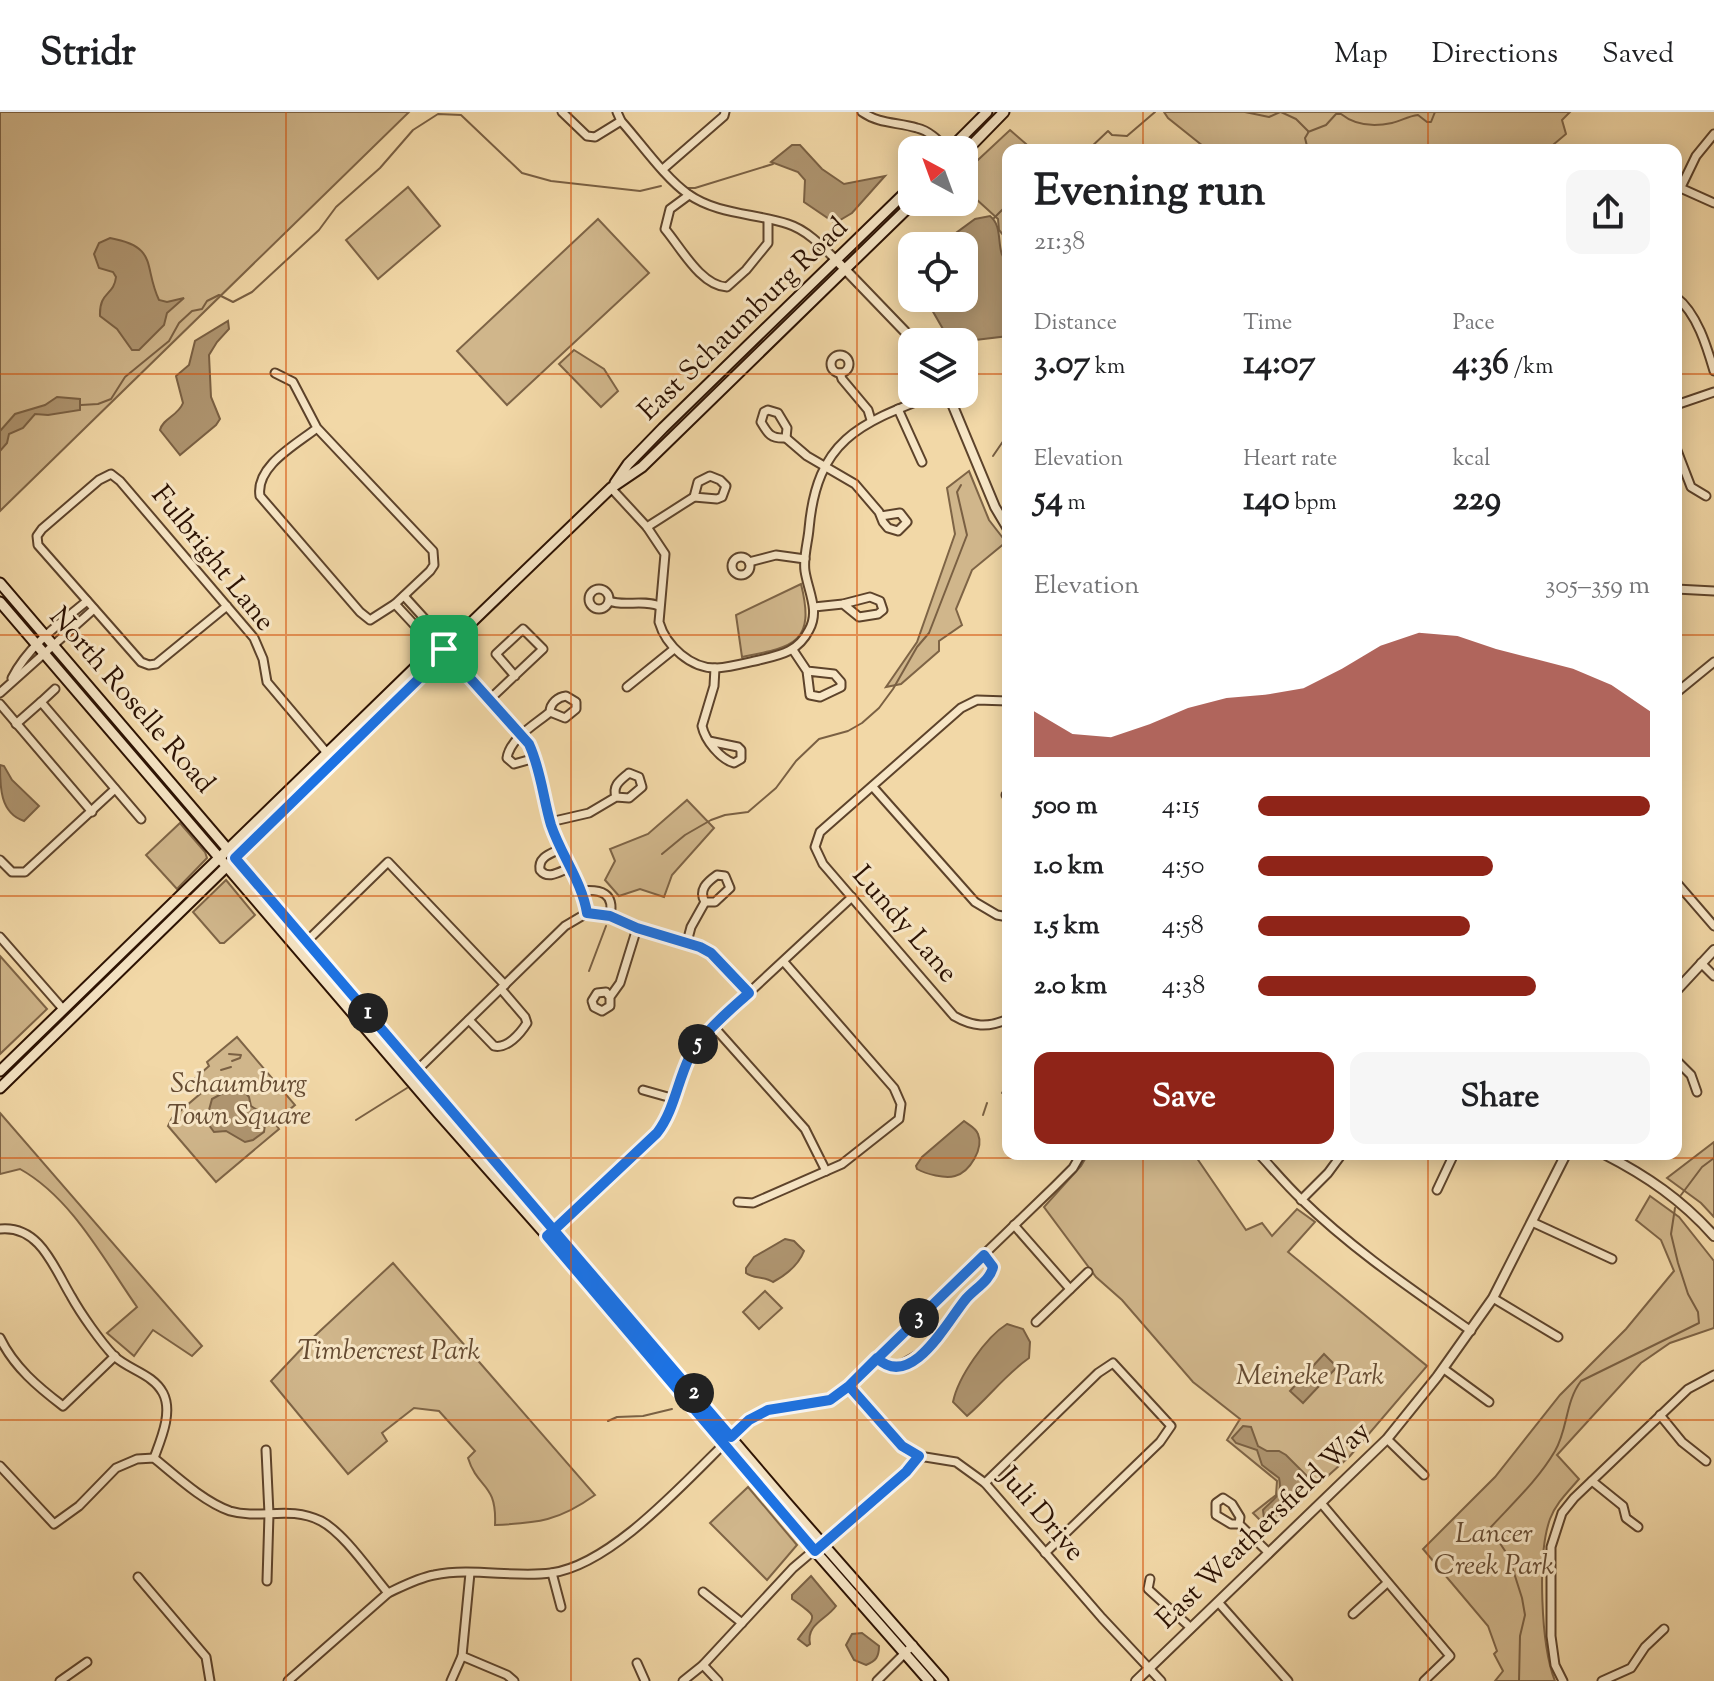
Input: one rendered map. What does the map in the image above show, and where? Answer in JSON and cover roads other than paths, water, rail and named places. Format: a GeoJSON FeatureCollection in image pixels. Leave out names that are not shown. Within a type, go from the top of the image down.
{"type":"FeatureCollection","features":[{"type":"Feature","properties":{"kind":"main road"},"geometry":{"type":"LineString","coordinates":[[962,136],[987,112]]}},
{"type":"Feature","properties":{"kind":"main road"},"geometry":{"type":"LineString","coordinates":[[978,139],[1004,112]]}},
{"type":"Feature","properties":{"kind":"main road","name":"East Schaumburg Road"},"geometry":{"type":"LineString","coordinates":[[611,488],[628,464],[660,431],[898,200]]}},
{"type":"Feature","properties":{"kind":"main road","name":"East Schaumburg Road"},"geometry":{"type":"LineString","coordinates":[[232,854],[439,659],[444,649],[611,488],[642,467],[900,216]]}},
{"type":"Feature","properties":{"kind":"main road","name":"North Roselle Road"},"geometry":{"type":"LineString","coordinates":[[0,583],[307,941],[551,1233]]}},
{"type":"Feature","properties":{"kind":"main road","name":"North Roselle Road"},"geometry":{"type":"LineString","coordinates":[[0,602],[409,1078],[551,1233]]}},
{"type":"Feature","properties":{"kind":"main road","name":"East Schaumburg Road"},"geometry":{"type":"LineString","coordinates":[[232,854],[327,753],[430,653],[444,649]]}},
{"type":"Feature","properties":{"kind":"main road"},"geometry":{"type":"LineString","coordinates":[[0,1071],[232,854]]}},
{"type":"Feature","properties":{"kind":"main road"},"geometry":{"type":"LineString","coordinates":[[0,1088],[223,862]]}},
{"type":"Feature","properties":{"kind":"main road"},"geometry":{"type":"LineString","coordinates":[[551,1233],[819,1548],[909,1649],[943,1681]]}},
{"type":"Feature","properties":{"kind":"main road"},"geometry":{"type":"LineString","coordinates":[[909,1649],[929,1681]]}},
{"type":"Feature","properties":{"kind":"street"},"geometry":{"type":"LineString","coordinates":[[562,112],[587,136],[595,137],[621,121]]}},
{"type":"Feature","properties":{"kind":"street"},"geometry":{"type":"LineString","coordinates":[[617,112],[621,121],[689,195],[718,209],[788,224],[803,231],[837,261],[902,328]]}},
{"type":"Feature","properties":{"kind":"street"},"geometry":{"type":"LineString","coordinates":[[663,169],[725,112]]}},
{"type":"Feature","properties":{"kind":"street"},"geometry":{"type":"LineString","coordinates":[[862,112],[875,121],[919,128],[933,136]]}},
{"type":"Feature","properties":{"kind":"street"},"geometry":{"type":"LineString","coordinates":[[1682,181],[1696,156],[1714,134]]}},
{"type":"Feature","properties":{"kind":"street"},"geometry":{"type":"LineString","coordinates":[[1682,187],[1714,203]]}},
{"type":"Feature","properties":{"kind":"street"},"geometry":{"type":"LineString","coordinates":[[689,195],[670,209],[665,229],[707,280],[718,287],[727,287],[768,243],[768,220]]}},
{"type":"Feature","properties":{"kind":"street"},"geometry":{"type":"LineString","coordinates":[[1682,305],[1695,321],[1714,371]]}},
{"type":"Feature","properties":{"kind":"street"},"geometry":{"type":"LineString","coordinates":[[275,373],[293,382],[317,428],[433,551],[434,565],[430,571],[395,604],[370,620],[260,496],[258,485],[265,471],[317,428]]}},
{"type":"Feature","properties":{"kind":"street"},"geometry":{"type":"LineString","coordinates":[[840,373],[868,410],[871,420]]}},
{"type":"Feature","properties":{"kind":"street"},"geometry":{"type":"LineString","coordinates":[[1682,403],[1714,392]]}},
{"type":"Feature","properties":{"kind":"street"},"geometry":{"type":"LineString","coordinates":[[954,408],[1002,519]]}},
{"type":"Feature","properties":{"kind":"street"},"geometry":{"type":"LineString","coordinates":[[611,488],[647,527],[665,554],[659,606],[662,632],[674,649],[692,661],[715,668],[793,650],[810,630],[814,607],[805,559],[813,498],[825,467],[845,438],[871,420],[898,409],[922,462]]}},
{"type":"Feature","properties":{"kind":"street"},"geometry":{"type":"LineString","coordinates":[[786,438],[787,428],[778,413],[764,412],[761,422],[769,435],[775,439],[786,438],[807,456],[855,484],[881,516]]}},
{"type":"Feature","properties":{"kind":"street"},"geometry":{"type":"LineString","coordinates":[[1682,464],[1691,487],[1706,496]]}},
{"type":"Feature","properties":{"kind":"street","name":"Fulbright Lane"},"geometry":{"type":"LineString","coordinates":[[87,601],[38,545],[37,536],[99,480],[111,474],[254,638],[263,659],[267,682],[327,753]]}},
{"type":"Feature","properties":{"kind":"street"},"geometry":{"type":"LineString","coordinates":[[647,527],[694,497],[717,499],[726,491],[726,486],[710,476],[702,478],[694,497]]}},
{"type":"Feature","properties":{"kind":"street"},"geometry":{"type":"LineString","coordinates":[[749,562],[762,556],[776,555],[805,559]]}},
{"type":"Feature","properties":{"kind":"street"},"geometry":{"type":"LineString","coordinates":[[1682,589],[1714,591]]}},
{"type":"Feature","properties":{"kind":"street"},"geometry":{"type":"LineString","coordinates":[[404,596],[443,639],[444,649]]}},
{"type":"Feature","properties":{"kind":"street"},"geometry":{"type":"LineString","coordinates":[[814,607],[876,597],[883,610],[863,617],[843,604]]}},
{"type":"Feature","properties":{"kind":"street"},"geometry":{"type":"LineString","coordinates":[[9,683],[21,660],[36,644],[87,601],[141,662],[149,665],[156,664],[227,606]]}},
{"type":"Feature","properties":{"kind":"street"},"geometry":{"type":"LineString","coordinates":[[609,601],[616,604],[648,601],[659,606]]}},
{"type":"Feature","properties":{"kind":"street"},"geometry":{"type":"LineString","coordinates":[[395,604],[434,646],[444,649],[523,735],[535,758],[550,822],[581,891],[587,913]]}},
{"type":"Feature","properties":{"kind":"street"},"geometry":{"type":"LineString","coordinates":[[0,693],[94,609]]}},
{"type":"Feature","properties":{"kind":"street"},"geometry":{"type":"LineString","coordinates":[[490,699],[515,676],[543,649],[523,629],[496,654],[515,676]]}},
{"type":"Feature","properties":{"kind":"street"},"geometry":{"type":"LineString","coordinates":[[627,687],[674,649]]}},
{"type":"Feature","properties":{"kind":"street"},"geometry":{"type":"LineString","coordinates":[[793,650],[807,671],[809,692],[813,697],[841,687],[834,674],[807,671]]}},
{"type":"Feature","properties":{"kind":"street"},"geometry":{"type":"LineString","coordinates":[[1682,688],[1714,662]]}},
{"type":"Feature","properties":{"kind":"street"},"geometry":{"type":"LineString","coordinates":[[709,741],[702,726],[714,686],[715,668]]}},
{"type":"Feature","properties":{"kind":"street"},"geometry":{"type":"LineString","coordinates":[[16,724],[55,689]]}},
{"type":"Feature","properties":{"kind":"street"},"geometry":{"type":"LineString","coordinates":[[1002,701],[977,700],[961,708],[873,787],[975,902],[1002,916]]}},
{"type":"Feature","properties":{"kind":"street"},"geometry":{"type":"LineString","coordinates":[[41,702],[141,819]]}},
{"type":"Feature","properties":{"kind":"street"},"geometry":{"type":"LineString","coordinates":[[0,704],[92,812]]}},
{"type":"Feature","properties":{"kind":"street"},"geometry":{"type":"LineString","coordinates":[[535,758],[514,764],[507,758],[509,748],[550,712]]}},
{"type":"Feature","properties":{"kind":"street","name":"Lundy Lane"},"geometry":{"type":"LineString","coordinates":[[873,787],[816,838],[817,856],[947,1009],[963,1021],[977,1026],[1002,1022]]}},
{"type":"Feature","properties":{"kind":"street"},"geometry":{"type":"LineString","coordinates":[[0,860],[12,872],[21,874],[27,871],[115,789]]}},
{"type":"Feature","properties":{"kind":"street"},"geometry":{"type":"LineString","coordinates":[[550,822],[589,813],[616,797]]}},
{"type":"Feature","properties":{"kind":"street"},"geometry":{"type":"LineString","coordinates":[[560,849],[543,858],[540,870],[545,875],[552,875],[569,868]]}},
{"type":"Feature","properties":{"kind":"street"},"geometry":{"type":"LineString","coordinates":[[307,941],[388,862],[503,987],[527,1023],[505,1046],[499,1048],[469,1020]]}},
{"type":"Feature","properties":{"kind":"street"},"geometry":{"type":"LineString","coordinates":[[1682,889],[1714,926]]}},
{"type":"Feature","properties":{"kind":"street"},"geometry":{"type":"LineString","coordinates":[[581,891],[601,890],[609,895],[610,916]]}},
{"type":"Feature","properties":{"kind":"street"},"geometry":{"type":"LineString","coordinates":[[551,1233],[657,1133],[669,1115],[696,1046],[852,897]]}},
{"type":"Feature","properties":{"kind":"street"},"geometry":{"type":"LineString","coordinates":[[687,942],[700,907],[705,902]]}},
{"type":"Feature","properties":{"kind":"street"},"geometry":{"type":"LineString","coordinates":[[409,1078],[565,926],[587,913],[610,916],[711,953],[749,993]]}},
{"type":"Feature","properties":{"kind":"street"},"geometry":{"type":"LineString","coordinates":[[610,997],[620,983],[637,928]]}},
{"type":"Feature","properties":{"kind":"street"},"geometry":{"type":"LineString","coordinates":[[0,937],[63,1009]]}},
{"type":"Feature","properties":{"kind":"street"},"geometry":{"type":"LineString","coordinates":[[1682,984],[1714,950]]}},
{"type":"Feature","properties":{"kind":"street"},"geometry":{"type":"LineString","coordinates":[[738,1202],[753,1203],[826,1171],[859,1152],[899,1119],[901,1104],[894,1088],[784,962]]}},
{"type":"Feature","properties":{"kind":"street"},"geometry":{"type":"LineString","coordinates":[[1701,963],[1714,976]]}},
{"type":"Feature","properties":{"kind":"street"},"geometry":{"type":"LineString","coordinates":[[714,1027],[805,1129],[826,1171]]}},
{"type":"Feature","properties":{"kind":"street"},"geometry":{"type":"LineString","coordinates":[[1682,1066],[1691,1075],[1697,1092]]}},
{"type":"Feature","properties":{"kind":"street"},"geometry":{"type":"LineString","coordinates":[[643,1090],[675,1099]]}},
{"type":"Feature","properties":{"kind":"street"},"geometry":{"type":"LineString","coordinates":[[288,1681],[388,1593],[432,1575],[552,1573],[596,1556],[640,1525],[749,1420],[768,1410],[830,1400],[849,1386],[1073,1168],[1078,1160]]}},
{"type":"Feature","properties":{"kind":"street"},"geometry":{"type":"LineString","coordinates":[[1264,1160],[1301,1200],[1401,1282],[1471,1331]]}},
{"type":"Feature","properties":{"kind":"street"},"geometry":{"type":"LineString","coordinates":[[1301,1200],[1338,1160]]}},
{"type":"Feature","properties":{"kind":"street"},"geometry":{"type":"LineString","coordinates":[[1437,1190],[1451,1160]]}},
{"type":"Feature","properties":{"kind":"street","name":"East Weathersfield Way"},"geometry":{"type":"LineString","coordinates":[[1136,1681],[1387,1439],[1444,1369],[1493,1298],[1563,1160]]}},
{"type":"Feature","properties":{"kind":"street"},"geometry":{"type":"LineString","coordinates":[[1616,1160],[1669,1191],[1714,1236]]}},
{"type":"Feature","properties":{"kind":"street"},"geometry":{"type":"LineString","coordinates":[[1532,1222],[1612,1259]]}},
{"type":"Feature","properties":{"kind":"street"},"geometry":{"type":"LineString","coordinates":[[1014,1225],[1070,1289]]}},
{"type":"Feature","properties":{"kind":"street"},"geometry":{"type":"LineString","coordinates":[[0,1229],[9,1228],[27,1234],[45,1250],[71,1298],[115,1356],[151,1379],[164,1394],[166,1422],[154,1458]]}},
{"type":"Feature","properties":{"kind":"street"},"geometry":{"type":"LineString","coordinates":[[877,1358],[885,1366],[895,1368],[930,1348],[964,1302],[993,1272],[984,1255]]}},
{"type":"Feature","properties":{"kind":"street"},"geometry":{"type":"LineString","coordinates":[[1036,1322],[1088,1272]]}},
{"type":"Feature","properties":{"kind":"street"},"geometry":{"type":"LineString","coordinates":[[1493,1298],[1558,1337]]}},
{"type":"Feature","properties":{"kind":"street"},"geometry":{"type":"LineString","coordinates":[[0,1338],[6,1351],[37,1387],[63,1406],[115,1356]]}},
{"type":"Feature","properties":{"kind":"street"},"geometry":{"type":"LineString","coordinates":[[985,1483],[1098,1373],[1113,1363],[1171,1426],[1160,1442],[1045,1553]]}},
{"type":"Feature","properties":{"kind":"street"},"geometry":{"type":"LineString","coordinates":[[1444,1369],[1489,1402]]}},
{"type":"Feature","properties":{"kind":"street"},"geometry":{"type":"LineString","coordinates":[[1563,1681],[1555,1665],[1551,1636],[1551,1547],[1562,1513],[1688,1389],[1714,1375]]}},
{"type":"Feature","properties":{"kind":"street","name":"Juli Drive"},"geometry":{"type":"LineString","coordinates":[[849,1386],[902,1446],[919,1456],[956,1462],[985,1483],[1161,1681]]}},
{"type":"Feature","properties":{"kind":"street"},"geometry":{"type":"LineString","coordinates":[[1660,1415],[1682,1442],[1706,1461]]}},
{"type":"Feature","properties":{"kind":"street"},"geometry":{"type":"LineString","coordinates":[[1387,1439],[1424,1475]]}},
{"type":"Feature","properties":{"kind":"street"},"geometry":{"type":"LineString","coordinates":[[266,1450],[269,1514],[267,1581]]}},
{"type":"Feature","properties":{"kind":"street"},"geometry":{"type":"LineString","coordinates":[[683,1681],[703,1665],[793,1568],[906,1472],[919,1456]]}},
{"type":"Feature","properties":{"kind":"street"},"geometry":{"type":"LineString","coordinates":[[0,1466],[54,1524],[79,1506],[116,1468],[137,1459],[154,1458],[191,1489],[230,1511],[269,1514],[297,1512],[329,1525],[388,1593]]}},
{"type":"Feature","properties":{"kind":"street"},"geometry":{"type":"LineString","coordinates":[[1592,1481],[1623,1506],[1626,1518],[1638,1527]]}},
{"type":"Feature","properties":{"kind":"street"},"geometry":{"type":"LineString","coordinates":[[1321,1503],[1450,1656],[1424,1681]]}},
{"type":"Feature","properties":{"kind":"street"},"geometry":{"type":"LineString","coordinates":[[1239,1524],[1269,1553]]}},
{"type":"Feature","properties":{"kind":"street"},"geometry":{"type":"LineString","coordinates":[[451,1681],[462,1656],[470,1573]]}},
{"type":"Feature","properties":{"kind":"street"},"geometry":{"type":"LineString","coordinates":[[552,1573],[561,1607]]}},
{"type":"Feature","properties":{"kind":"street"},"geometry":{"type":"LineString","coordinates":[[138,1577],[206,1657],[210,1681]]}},
{"type":"Feature","properties":{"kind":"street"},"geometry":{"type":"LineString","coordinates":[[1150,1579],[1148,1589],[1191,1628]]}},
{"type":"Feature","properties":{"kind":"street"},"geometry":{"type":"LineString","coordinates":[[1353,1614],[1387,1583]]}},
{"type":"Feature","properties":{"kind":"street"},"geometry":{"type":"LineString","coordinates":[[703,1592],[742,1623]]}},
{"type":"Feature","properties":{"kind":"street"},"geometry":{"type":"LineString","coordinates":[[1218,1602],[1288,1681]]}},
{"type":"Feature","properties":{"kind":"street"},"geometry":{"type":"LineString","coordinates":[[1602,1681],[1631,1668],[1645,1647],[1664,1629]]}},
{"type":"Feature","properties":{"kind":"street"},"geometry":{"type":"LineString","coordinates":[[877,1681],[909,1649]]}},
{"type":"Feature","properties":{"kind":"street"},"geometry":{"type":"LineString","coordinates":[[462,1656],[514,1681]]}},
{"type":"Feature","properties":{"kind":"street"},"geometry":{"type":"LineString","coordinates":[[60,1681],[87,1662]]}},
{"type":"Feature","properties":{"kind":"street"},"geometry":{"type":"LineString","coordinates":[[637,1663],[645,1681]]}},
{"type":"Feature","properties":{"kind":"street"},"geometry":{"type":"LineString","coordinates":[[703,1665],[718,1681]]}},
{"type":"Feature","properties":{"kind":"waterway"},"geometry":{"type":"LineString","coordinates":[[1094,144],[1108,131],[1112,135],[1127,136],[1155,112]]}},
{"type":"Feature","properties":{"kind":"waterway"},"geometry":{"type":"LineString","coordinates":[[1245,112],[1269,117],[1280,112]]}},
{"type":"Feature","properties":{"kind":"waterway"},"geometry":{"type":"LineString","coordinates":[[1281,112],[1296,119],[1308,131]]}},
{"type":"Feature","properties":{"kind":"waterway"},"geometry":{"type":"LineString","coordinates":[[1308,132],[1326,125],[1336,114],[1359,123],[1378,125],[1418,115],[1431,122],[1435,112]]}},
{"type":"Feature","properties":{"kind":"waterway"},"geometry":{"type":"LineString","coordinates":[[81,405],[111,399],[125,377],[169,341],[179,323],[192,311],[202,309],[207,301],[219,295],[233,302],[252,292],[319,230],[336,207],[380,168],[413,130],[438,114],[461,115],[522,173],[551,181],[640,191],[661,186]]}},
{"type":"Feature","properties":{"kind":"waterway"},"geometry":{"type":"LineString","coordinates":[[1306,144],[1308,133]]}},
{"type":"Feature","properties":{"kind":"waterway"},"geometry":{"type":"LineString","coordinates":[[687,188],[773,164]]}},
{"type":"Feature","properties":{"kind":"waterway"},"geometry":{"type":"LineString","coordinates":[[994,218],[1002,210]]}},
{"type":"Feature","properties":{"kind":"waterway"},"geometry":{"type":"LineString","coordinates":[[993,456],[1002,443]]}},
{"type":"Feature","properties":{"kind":"waterway"},"geometry":{"type":"LineString","coordinates":[[662,854],[685,835],[711,820],[748,812],[776,788],[796,761],[819,739],[848,731],[879,708],[929,633],[967,535],[957,492],[961,485]]}},
{"type":"Feature","properties":{"kind":"waterway"},"geometry":{"type":"LineString","coordinates":[[589,971],[606,926]]}},
{"type":"Feature","properties":{"kind":"waterway"},"geometry":{"type":"LineString","coordinates":[[229,1054],[241,1055],[232,1061]]}},
{"type":"Feature","properties":{"kind":"waterway"},"geometry":{"type":"LineString","coordinates":[[221,1070],[231,1067]]}},
{"type":"Feature","properties":{"kind":"waterway"},"geometry":{"type":"LineString","coordinates":[[356,1120],[407,1088]]}},
{"type":"Feature","properties":{"kind":"waterway"},"geometry":{"type":"LineString","coordinates":[[983,1115],[987,1103]]}},
{"type":"Feature","properties":{"kind":"waterway"},"geometry":{"type":"LineString","coordinates":[[1681,1195],[1702,1167],[1714,1158]]}},
{"type":"Feature","properties":{"kind":"waterway"},"geometry":{"type":"LineString","coordinates":[[1519,1681],[1520,1636],[1525,1615],[1522,1598],[1509,1557],[1490,1528],[1533,1482],[1555,1451],[1572,1398],[1581,1381],[1699,1323],[1671,1234],[1675,1208]]}},
{"type":"Feature","properties":{"kind":"waterway"},"geometry":{"type":"LineString","coordinates":[[608,1421],[672,1409]]}},
{"type":"Feature","properties":{"kind":"park label","name":"Schaumburg Town Square"},"geometry":{"type":"Point","coordinates":[239,1101]}},
{"type":"Feature","properties":{"kind":"park label","name":"Timbercrest Park"},"geometry":{"type":"Point","coordinates":[389,1352]}},
{"type":"Feature","properties":{"kind":"park label","name":"Meineke Park"},"geometry":{"type":"Point","coordinates":[1310,1377]}},
{"type":"Feature","properties":{"kind":"park label","name":"Lancer Creek Park"},"geometry":{"type":"Point","coordinates":[1494,1551]}}]}
